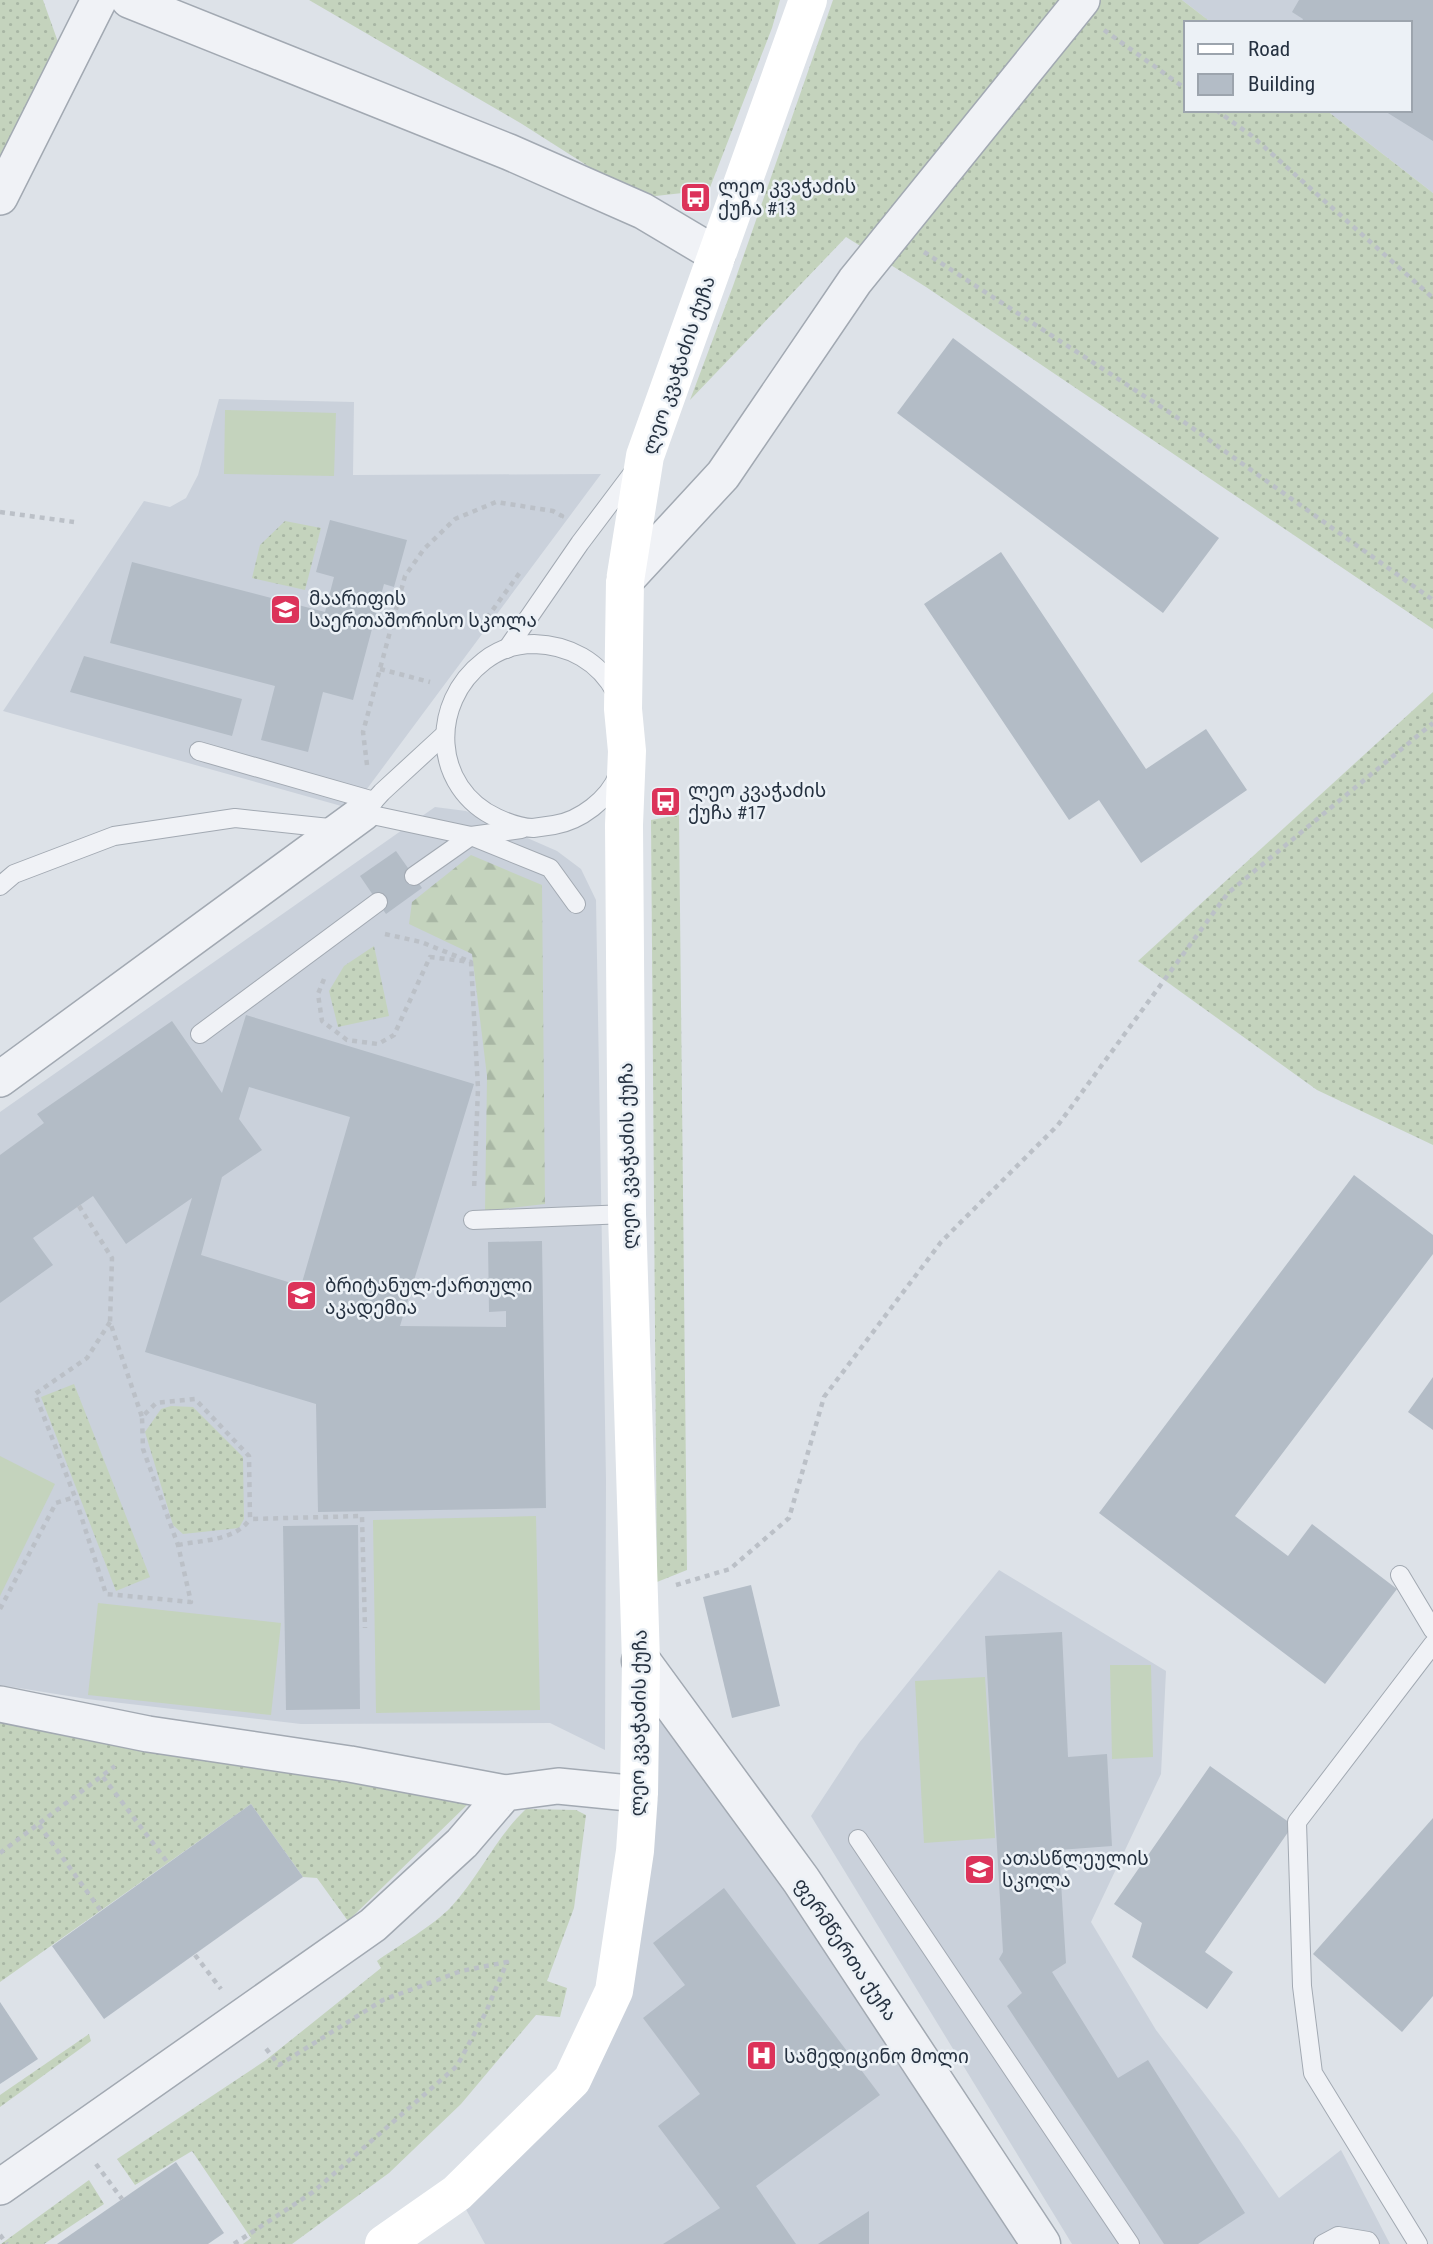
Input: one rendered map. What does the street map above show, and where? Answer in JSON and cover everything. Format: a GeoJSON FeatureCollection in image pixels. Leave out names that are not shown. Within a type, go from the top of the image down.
{"type":"FeatureCollection","features":[{"type":"Feature","properties":{"kind":"main road","name":"ლეო კვაჭაძის ქუჩა"},"geometry":{"type":"LineString","coordinates":[[384,2244],[457,2193],[572,2080],[614,1991],[635,1851],[639,1794],[641,1661],[627,1214],[624,878],[627,751],[623,709],[625,582],[645,456],[808,0]]}},
{"type":"Feature","properties":{"kind":"street"},"geometry":{"type":"LineString","coordinates":[[0,197],[99,0]]}},
{"type":"Feature","properties":{"kind":"street"},"geometry":{"type":"LineString","coordinates":[[129,0],[509,152],[643,211],[717,255]]}},
{"type":"Feature","properties":{"kind":"street"},"geometry":{"type":"LineString","coordinates":[[625,582],[723,475],[855,281],[1078,5]]}},
{"type":"Feature","properties":{"kind":"street"},"geometry":{"type":"LineString","coordinates":[[0,1079],[360,815]]}},
{"type":"Feature","properties":{"kind":"street","name":"ფერმწერთა ქუჩა"},"geometry":{"type":"LineString","coordinates":[[641,1661],[801,1880],[1041,2244]]}},
{"type":"Feature","properties":{"kind":"street"},"geometry":{"type":"LineString","coordinates":[[0,1704],[148,1734],[350,1764],[505,1793],[558,1786],[639,1794]]}},
{"type":"Feature","properties":{"kind":"street"},"geometry":{"type":"LineString","coordinates":[[0,2187],[373,1925],[463,1843],[505,1793]]}},
{"type":"Feature","properties":{"kind":"lane"},"geometry":{"type":"LineString","coordinates":[[507,649],[580,543],[645,456]]}},
{"type":"Feature","properties":{"kind":"lane"},"geometry":{"type":"LineString","coordinates":[[531,828],[509,824],[487,814],[469,799],[456,780],[447,758],[444,735],[451,701],[460,684],[473,669],[489,657],[507,649],[527,644],[548,645],[587,659],[603,673],[615,690],[623,709]]}},
{"type":"Feature","properties":{"kind":"lane"},"geometry":{"type":"LineString","coordinates":[[0,886],[14,874],[114,836],[235,818],[360,815],[444,735]]}},
{"type":"Feature","properties":{"kind":"lane"},"geometry":{"type":"LineString","coordinates":[[200,751],[360,815],[471,836],[550,868],[576,904]]}},
{"type":"Feature","properties":{"kind":"lane"},"geometry":{"type":"LineString","coordinates":[[414,876],[471,836],[564,823],[594,807],[615,782],[627,751]]}},
{"type":"Feature","properties":{"kind":"lane"},"geometry":{"type":"LineString","coordinates":[[200,1034],[378,902]]}},
{"type":"Feature","properties":{"kind":"lane"},"geometry":{"type":"LineString","coordinates":[[472,1220],[627,1214]]}},
{"type":"Feature","properties":{"kind":"lane"},"geometry":{"type":"LineString","coordinates":[[1400,1574],[1433,1630]]}},
{"type":"Feature","properties":{"kind":"lane"},"geometry":{"type":"LineString","coordinates":[[1419,2244],[1313,2073],[1301,1986],[1297,1822],[1433,1644]]}},
{"type":"Feature","properties":{"kind":"lane"},"geometry":{"type":"LineString","coordinates":[[858,1839],[1130,2244]]}},
{"type":"Feature","properties":{"kind":"lane"},"geometry":{"type":"LineString","coordinates":[[1323,2244],[1338,2236],[1368,2241],[1370,2244]]}},
{"type":"Feature","properties":{"kind":"path"},"geometry":{"type":"LineString","coordinates":[[1078,5],[1184,87]]}},
{"type":"Feature","properties":{"kind":"path"},"geometry":{"type":"LineString","coordinates":[[1219,112],[1252,136],[1433,298]]}},
{"type":"Feature","properties":{"kind":"path"},"geometry":{"type":"LineString","coordinates":[[894,233],[1184,422],[1433,600]]}},
{"type":"Feature","properties":{"kind":"path"},"geometry":{"type":"LineString","coordinates":[[0,512],[74,522]]}},
{"type":"Feature","properties":{"kind":"path"},"geometry":{"type":"LineString","coordinates":[[380,669],[438,684],[451,701]]}},
{"type":"Feature","properties":{"kind":"path"},"geometry":{"type":"LineString","coordinates":[[638,1596],[730,1569],[789,1517],[824,1396],[941,1242],[1058,1125],[1228,893],[1433,723]]}},
{"type":"Feature","properties":{"kind":"path"},"geometry":{"type":"LineString","coordinates":[[377,937],[387,933],[421,942],[471,962]]}},
{"type":"Feature","properties":{"kind":"path"},"geometry":{"type":"LineString","coordinates":[[327,969],[318,995],[322,1021],[347,1040],[378,1044],[394,1035],[430,957],[471,962]]}},
{"type":"Feature","properties":{"kind":"path"},"geometry":{"type":"LineString","coordinates":[[471,962],[478,1088],[472,1220]]}},
{"type":"Feature","properties":{"kind":"path"},"geometry":{"type":"LineString","coordinates":[[79,1206],[112,1258],[110,1322],[142,1417],[143,1449],[178,1545],[191,1602],[106,1594],[75,1497],[35,1394],[87,1357],[110,1322]]}},
{"type":"Feature","properties":{"kind":"path"},"geometry":{"type":"LineString","coordinates":[[142,1417],[156,1403],[195,1399],[249,1456],[250,1519],[243,1529],[234,1534],[178,1545]]}},
{"type":"Feature","properties":{"kind":"path"},"geometry":{"type":"LineString","coordinates":[[0,1609],[55,1503],[75,1497]]}},
{"type":"Feature","properties":{"kind":"path"},"geometry":{"type":"LineString","coordinates":[[250,1519],[362,1516],[365,1628]]}},
{"type":"Feature","properties":{"kind":"path"},"geometry":{"type":"LineString","coordinates":[[0,1853],[103,1777],[148,1734]]}},
{"type":"Feature","properties":{"kind":"path"},"geometry":{"type":"LineString","coordinates":[[103,1777],[168,1863]]}},
{"type":"Feature","properties":{"kind":"path"},"geometry":{"type":"LineString","coordinates":[[39,1825],[102,1911]]}},
{"type":"Feature","properties":{"kind":"path"},"geometry":{"type":"LineString","coordinates":[[195,1955],[279,2065],[383,2000],[461,1971],[507,1962],[486,2012],[457,2066],[313,2192],[234,2244]]}},
{"type":"Feature","properties":{"kind":"path"},"geometry":{"type":"LineString","coordinates":[[0,2235],[7,2244]]}},
{"type":"Feature","properties":{"kind":"shaded area"},"geometry":{"type":"Polygon","coordinates":[[[1182,0],[1433,0],[1433,193],[1329,112],[1412,112],[1412,21],[1209,21],[1182,0]]]}},
{"type":"Feature","properties":{"kind":"shaded area","name":"მაარიფის საერთაშორისო სკოლა"},"geometry":{"type":"Polygon","coordinates":[[[219,399],[354,402],[353,475],[601,474],[352,809],[3,711],[144,501],[170,507],[186,498],[198,475],[219,399]]]}},
{"type":"Feature","properties":{"kind":"shaded area","name":"ბრიტანულ-ქართული აკადემია"},"geometry":{"type":"Polygon","coordinates":[[[435,807],[466,811],[557,851],[581,869],[596,900],[606,1480],[605,1750],[550,1723],[301,1724],[87,1699],[0,1685],[0,1112],[435,807]]]}},
{"type":"Feature","properties":{"kind":"shaded area","name":"ათასწლეულის სკოლა"},"geometry":{"type":"Polygon","coordinates":[[[999,1570],[1166,1671],[1161,1774],[1091,1922],[1156,2030],[1238,2138],[1279,2198],[1341,2150],[1390,2244],[1072,2244],[811,1816],[859,1743],[999,1570]]]}},
{"type":"Feature","properties":{"kind":"shaded area"},"geometry":{"type":"Polygon","coordinates":[[[641,1661],[1041,2244],[485,2244],[457,2193],[572,2080],[614,1991],[641,1661]]]}},
{"type":"Feature","properties":{"kind":"green space"},"geometry":{"type":"Polygon","coordinates":[[[0,0],[43,0],[58,42],[53,77],[0,179],[0,0]]]}},
{"type":"Feature","properties":{"kind":"green space"},"geometry":{"type":"Polygon","coordinates":[[[309,0],[780,0],[772,28],[709,190],[638,198],[522,124],[309,0]]]}},
{"type":"Feature","properties":{"kind":"green space"},"geometry":{"type":"Polygon","coordinates":[[[833,0],[1182,0],[1209,21],[1184,21],[1184,112],[1329,112],[1433,193],[1433,629],[926,287],[846,237],[690,400],[733,286],[833,0]]]}},
{"type":"Feature","properties":{"kind":"green space"},"geometry":{"type":"Polygon","coordinates":[[[225,410],[336,413],[334,476],[224,474],[225,410]]]}},
{"type":"Feature","properties":{"kind":"green space"},"geometry":{"type":"Polygon","coordinates":[[[285,521],[321,528],[305,590],[252,578],[260,545],[285,521]]]}},
{"type":"Feature","properties":{"kind":"green space"},"geometry":{"type":"Polygon","coordinates":[[[1433,692],[1433,1145],[1317,1090],[1138,961],[1433,692]]]}},
{"type":"Feature","properties":{"kind":"green space"},"geometry":{"type":"Polygon","coordinates":[[[679,815],[687,1570],[657,1582],[651,820],[679,815]]]}},
{"type":"Feature","properties":{"kind":"green space"},"geometry":{"type":"Polygon","coordinates":[[[471,855],[542,885],[545,1204],[485,1211],[487,1076],[472,954],[409,924],[412,902],[471,855]]]}},
{"type":"Feature","properties":{"kind":"green space"},"geometry":{"type":"Polygon","coordinates":[[[374,946],[389,1016],[338,1027],[329,991],[344,966],[374,946]]]}},
{"type":"Feature","properties":{"kind":"green space"},"geometry":{"type":"Polygon","coordinates":[[[74,1384],[150,1577],[116,1591],[41,1397],[74,1384]]]}},
{"type":"Feature","properties":{"kind":"green space"},"geometry":{"type":"Polygon","coordinates":[[[171,1406],[193,1407],[243,1457],[244,1519],[239,1528],[183,1534],[173,1525],[145,1432],[161,1409],[171,1406]]]}},
{"type":"Feature","properties":{"kind":"green space"},"geometry":{"type":"Polygon","coordinates":[[[0,1456],[55,1484],[0,1596],[0,1456]]]}},
{"type":"Feature","properties":{"kind":"green space"},"geometry":{"type":"Polygon","coordinates":[[[536,1516],[540,1710],[376,1713],[373,1520],[536,1516]]]}},
{"type":"Feature","properties":{"kind":"green space"},"geometry":{"type":"Polygon","coordinates":[[[98,1603],[281,1623],[271,1715],[88,1695],[98,1603]]]}},
{"type":"Feature","properties":{"kind":"green space"},"geometry":{"type":"Polygon","coordinates":[[[1110,1665],[1151,1665],[1153,1757],[1112,1759],[1110,1665]]]}},
{"type":"Feature","properties":{"kind":"green space"},"geometry":{"type":"Polygon","coordinates":[[[985,1677],[995,1838],[924,1843],[915,1681],[985,1677]]]}},
{"type":"Feature","properties":{"kind":"green space"},"geometry":{"type":"Polygon","coordinates":[[[0,1721],[469,1803],[348,1921],[317,1878],[303,1877],[251,1804],[0,1982],[0,1721]]]}},
{"type":"Feature","properties":{"kind":"green space"},"geometry":{"type":"Polygon","coordinates":[[[526,1809],[576,1810],[586,1815],[574,1908],[547,1981],[567,1988],[560,2017],[536,2015],[461,2104],[389,2173],[292,2244],[243,2244],[251,2238],[192,2151],[135,2185],[117,2159],[266,2060],[381,1968],[377,1961],[426,1928],[451,1907],[526,1809]]]}},
{"type":"Feature","properties":{"kind":"green space"},"geometry":{"type":"Polygon","coordinates":[[[89,2034],[91,2041],[0,2107],[0,2095],[89,2034]]]}},
{"type":"Feature","properties":{"kind":"green space"},"geometry":{"type":"Polygon","coordinates":[[[89,2180],[104,2204],[44,2244],[1,2244],[89,2180]]]}},
{"type":"Feature","properties":{"kind":"building"},"geometry":{"type":"Polygon","coordinates":[[[1299,0],[1433,0],[1433,141],[1386,112],[1412,112],[1412,21],[1302,21],[1303,19],[1292,12],[1299,0]]]}},
{"type":"Feature","properties":{"kind":"building"},"geometry":{"type":"Polygon","coordinates":[[[953,338],[1219,538],[1163,613],[897,413],[953,338]]]}},
{"type":"Feature","properties":{"kind":"building"},"geometry":{"type":"Polygon","coordinates":[[[330,520],[407,540],[394,587],[384,584],[353,700],[323,692],[308,752],[261,740],[275,686],[110,643],[132,562],[325,612],[334,577],[316,572],[330,520]]]}},
{"type":"Feature","properties":{"kind":"building"},"geometry":{"type":"Polygon","coordinates":[[[1001,552],[1146,769],[1206,729],[1247,790],[1141,863],[1099,800],[1069,820],[924,604],[1001,552]]]}},
{"type":"Feature","properties":{"kind":"building"},"geometry":{"type":"Polygon","coordinates":[[[84,656],[242,699],[232,736],[70,692],[84,656]]]}},
{"type":"Feature","properties":{"kind":"building"},"geometry":{"type":"Polygon","coordinates":[[[396,851],[422,888],[386,914],[360,876],[396,851]]]}},
{"type":"Feature","properties":{"kind":"building"},"geometry":{"type":"Polygon","coordinates":[[[246,1015],[474,1084],[400,1326],[506,1327],[506,1311],[489,1312],[488,1242],[542,1241],[546,1508],[318,1512],[316,1404],[145,1352],[192,1198],[126,1244],[93,1196],[33,1238],[53,1265],[0,1303],[0,1155],[44,1123],[37,1114],[172,1021],[222,1093],[246,1015]],[[249,1087],[239,1119],[262,1150],[222,1177],[201,1255],[301,1286],[350,1117],[249,1087]]]}},
{"type":"Feature","properties":{"kind":"building"},"geometry":{"type":"Polygon","coordinates":[[[1354,1175],[1433,1235],[1433,1254],[1235,1516],[1288,1556],[1312,1524],[1397,1589],[1325,1684],[1099,1513],[1354,1175]]]}},
{"type":"Feature","properties":{"kind":"building"},"geometry":{"type":"Polygon","coordinates":[[[1433,1377],[1433,1430],[1408,1412],[1433,1377]]]}},
{"type":"Feature","properties":{"kind":"building"},"geometry":{"type":"Polygon","coordinates":[[[358,1525],[360,1709],[286,1710],[283,1526],[358,1525]]]}},
{"type":"Feature","properties":{"kind":"building"},"geometry":{"type":"Polygon","coordinates":[[[751,1585],[780,1706],[732,1718],[703,1597],[751,1585]]]}},
{"type":"Feature","properties":{"kind":"building"},"geometry":{"type":"Polygon","coordinates":[[[1062,1632],[1068,1757],[1107,1754],[1112,1846],[1059,1850],[1066,1963],[1052,1972],[1118,2078],[1148,2060],[1245,2213],[1198,2244],[1164,2244],[1007,2006],[1022,1993],[999,1959],[1003,1952],[985,1636],[1062,1632]]]}},
{"type":"Feature","properties":{"kind":"building"},"geometry":{"type":"Polygon","coordinates":[[[1210,1766],[1293,1825],[1205,1952],[1233,1972],[1207,2009],[1132,1957],[1142,1923],[1114,1904],[1210,1766]]]}},
{"type":"Feature","properties":{"kind":"building"},"geometry":{"type":"Polygon","coordinates":[[[251,1804],[303,1877],[104,2019],[52,1946],[251,1804]]]}},
{"type":"Feature","properties":{"kind":"building"},"geometry":{"type":"Polygon","coordinates":[[[1433,1818],[1433,1996],[1402,2032],[1313,1954],[1433,1818]]]}},
{"type":"Feature","properties":{"kind":"building","name":"სამედიცინო მოლი"},"geometry":{"type":"Polygon","coordinates":[[[724,1888],[880,2095],[756,2186],[796,2244],[663,2244],[720,2208],[658,2126],[700,2094],[643,2018],[685,1985],[653,1943],[724,1888]]]}},
{"type":"Feature","properties":{"kind":"building"},"geometry":{"type":"Polygon","coordinates":[[[0,2002],[38,2059],[0,2084],[0,2002]]]}},
{"type":"Feature","properties":{"kind":"building"},"geometry":{"type":"Polygon","coordinates":[[[176,2162],[224,2233],[208,2244],[57,2244],[176,2162]]]}},
{"type":"Feature","properties":{"kind":"building"},"geometry":{"type":"Polygon","coordinates":[[[869,2211],[869,2244],[818,2244],[869,2211]]]}},
{"type":"Feature","properties":{"kind":"place","name":"ლეო კვაჭაძის ქუჩა #13"},"geometry":{"type":"Point","coordinates":[695,197]}},
{"type":"Feature","properties":{"kind":"place","name":"მაარიფის საერთაშორისო სკოლა"},"geometry":{"type":"Point","coordinates":[286,609]}},
{"type":"Feature","properties":{"kind":"place","name":"ლეო კვაჭაძის ქუჩა #17"},"geometry":{"type":"Point","coordinates":[665,801]}},
{"type":"Feature","properties":{"kind":"place","name":"ბრიტანულ-ქართული აკადემია"},"geometry":{"type":"Point","coordinates":[302,1296]}},
{"type":"Feature","properties":{"kind":"place","name":"ათასწლეულის სკოლა"},"geometry":{"type":"Point","coordinates":[979,1869]}},
{"type":"Feature","properties":{"kind":"place","name":"სამედიცინო მოლი"},"geometry":{"type":"Point","coordinates":[761,2056]}}]}
